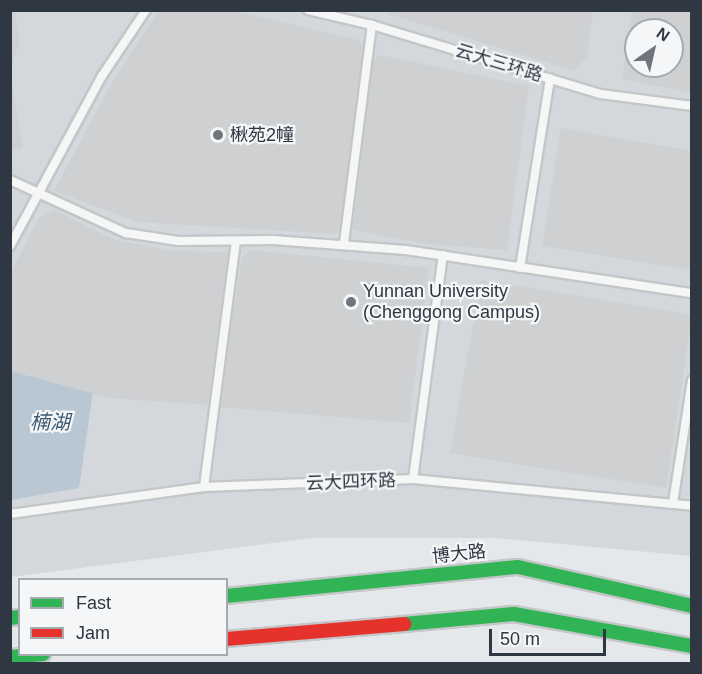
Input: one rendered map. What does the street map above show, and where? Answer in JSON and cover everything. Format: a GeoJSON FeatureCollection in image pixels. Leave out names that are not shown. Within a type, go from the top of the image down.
{"type":"FeatureCollection","features":[{"type":"Feature","properties":{"kind":"main road","name":"博大路"},"geometry":{"type":"LineString","coordinates":[[228,596],[518,567],[692,606]]}},
{"type":"Feature","properties":{"kind":"main road"},"geometry":{"type":"LineString","coordinates":[[228,639],[514,614],[692,646]]}},
{"type":"Feature","properties":{"kind":"lane"},"geometry":{"type":"LineString","coordinates":[[10,246],[102,76],[146,10]]}},
{"type":"Feature","properties":{"kind":"lane","name":"云大三环路"},"geometry":{"type":"LineString","coordinates":[[308,10],[372,25],[601,94],[692,106]]}},
{"type":"Feature","properties":{"kind":"lane"},"geometry":{"type":"LineString","coordinates":[[345,243],[372,25]]}},
{"type":"Feature","properties":{"kind":"lane"},"geometry":{"type":"LineString","coordinates":[[520,268],[550,78]]}},
{"type":"Feature","properties":{"kind":"lane"},"geometry":{"type":"LineString","coordinates":[[10,180],[126,233],[178,241],[345,243],[443,255],[692,293]]}},
{"type":"Feature","properties":{"kind":"lane"},"geometry":{"type":"LineString","coordinates":[[204,487],[236,241]]}},
{"type":"Feature","properties":{"kind":"lane"},"geometry":{"type":"LineString","coordinates":[[413,479],[443,255]]}},
{"type":"Feature","properties":{"kind":"lane"},"geometry":{"type":"LineString","coordinates":[[673,503],[692,380]]}},
{"type":"Feature","properties":{"kind":"lane","name":"云大四环路"},"geometry":{"type":"LineString","coordinates":[[10,514],[204,487],[413,479],[692,506]]}},
{"type":"Feature","properties":{"kind":"shaded area","name":"Yunnan University (Chenggong Campus)"},"geometry":{"type":"Polygon","coordinates":[[[11,11],[691,11],[691,556],[496,538],[311,538],[11,577],[11,11]]]}},
{"type":"Feature","properties":{"kind":"water","name":"楠湖"},"geometry":{"type":"Polygon","coordinates":[[[11,371],[93,391],[79,488],[11,500],[11,371]]]}},
{"type":"Feature","properties":{"kind":"building"},"geometry":{"type":"Polygon","coordinates":[[[10,10],[14,10],[20,39],[11,68],[10,10]]]}},
{"type":"Feature","properties":{"kind":"building","name":"楸苑2幢"},"geometry":{"type":"Polygon","coordinates":[[[164,10],[230,10],[359,40],[363,48],[342,221],[335,234],[138,222],[54,191],[114,79],[157,13],[164,10]]]}},
{"type":"Feature","properties":{"kind":"building"},"geometry":{"type":"Polygon","coordinates":[[[388,10],[593,10],[587,56],[575,71],[388,14],[388,10]]]}},
{"type":"Feature","properties":{"kind":"building"},"geometry":{"type":"Polygon","coordinates":[[[632,10],[692,10],[692,93],[622,79],[624,65],[624,78],[684,78],[684,18],[631,18],[632,10]]]}},
{"type":"Feature","properties":{"kind":"building"},"geometry":{"type":"Polygon","coordinates":[[[380,55],[529,86],[507,250],[425,244],[353,230],[373,62],[380,55]]]}},
{"type":"Feature","properties":{"kind":"building"},"geometry":{"type":"Polygon","coordinates":[[[10,74],[23,148],[10,150],[10,74]]]}},
{"type":"Feature","properties":{"kind":"building"},"geometry":{"type":"Polygon","coordinates":[[[561,128],[692,151],[692,270],[542,246],[561,128]]]}},
{"type":"Feature","properties":{"kind":"building"},"geometry":{"type":"Polygon","coordinates":[[[54,210],[113,239],[173,251],[228,252],[208,405],[110,398],[10,371],[10,273],[40,217],[54,210]]]}},
{"type":"Feature","properties":{"kind":"building"},"geometry":{"type":"Polygon","coordinates":[[[252,250],[429,268],[409,423],[219,407],[242,257],[252,250]]]}},
{"type":"Feature","properties":{"kind":"building"},"geometry":{"type":"Polygon","coordinates":[[[481,280],[692,315],[666,488],[450,453],[481,280]]]}},
{"type":"Feature","properties":{"kind":"traffic: fast"},"geometry":{"type":"LineString","coordinates":[[228,596],[518,567],[692,606]]}},
{"type":"Feature","properties":{"kind":"traffic: fast"},"geometry":{"type":"LineString","coordinates":[[404,624],[514,614],[692,646]]}},
{"type":"Feature","properties":{"kind":"traffic: fast"},"geometry":{"type":"LineString","coordinates":[[10,618],[18,617]]}},
{"type":"Feature","properties":{"kind":"traffic: fast"},"geometry":{"type":"LineString","coordinates":[[10,657],[21,656]]}},
{"type":"Feature","properties":{"kind":"traffic: jam"},"geometry":{"type":"LineString","coordinates":[[228,639],[404,624]]}},
{"type":"Feature","properties":{"kind":"place","name":"楸苑2幢"},"geometry":{"type":"Point","coordinates":[218,135]}},
{"type":"Feature","properties":{"kind":"place","name":"Yunnan University (Chenggong Campus)"},"geometry":{"type":"Point","coordinates":[351,302]}}]}
